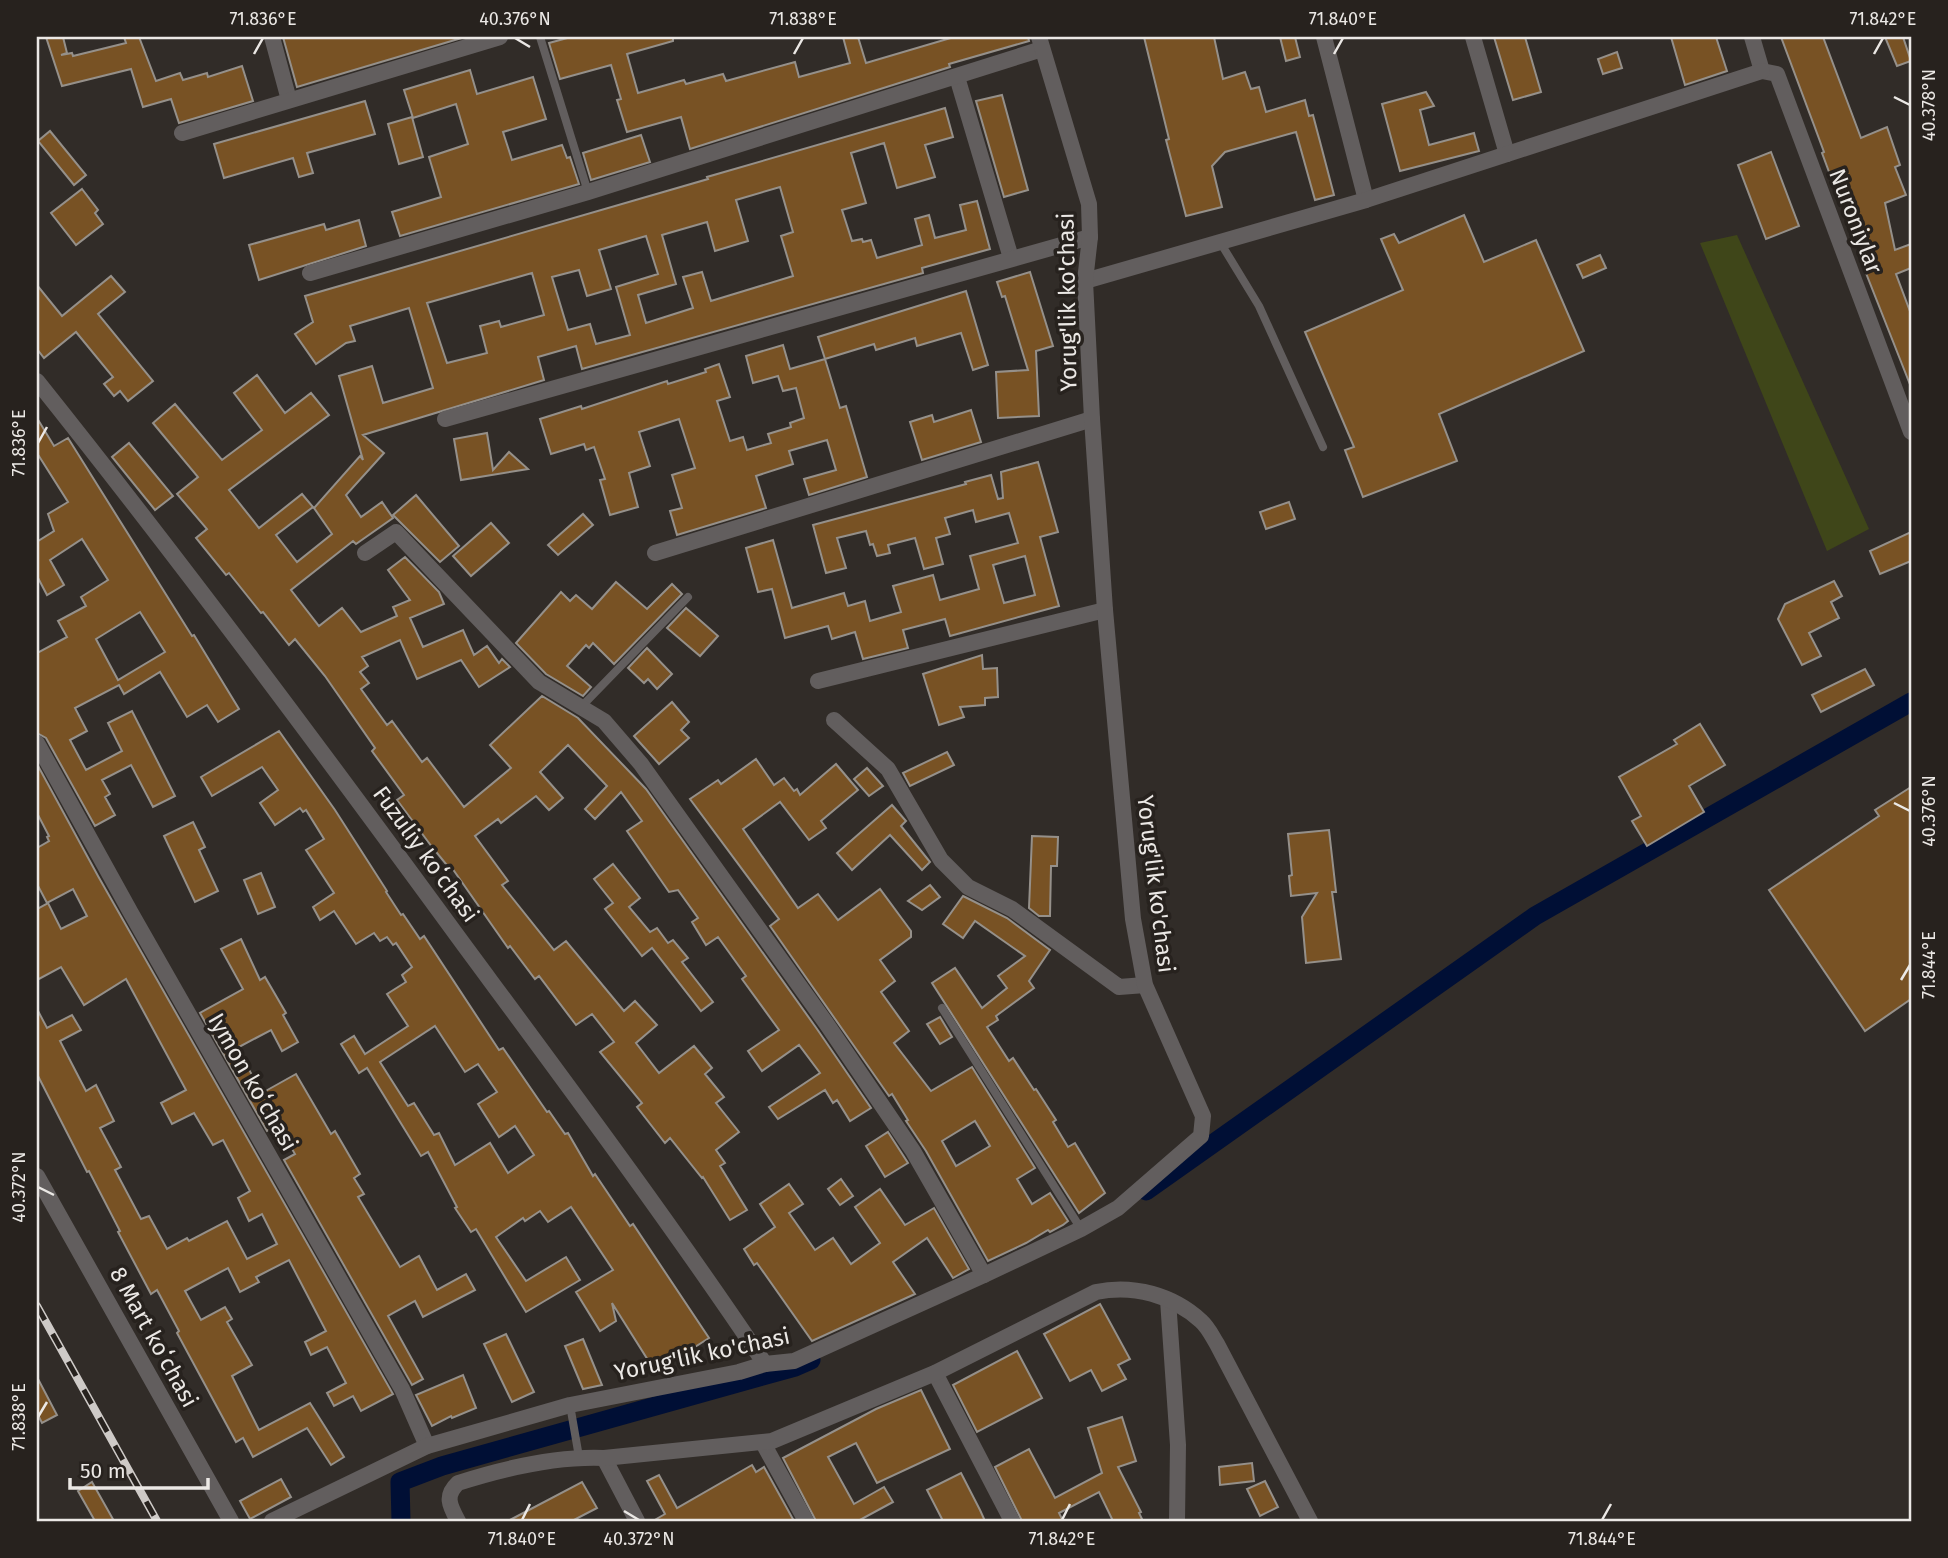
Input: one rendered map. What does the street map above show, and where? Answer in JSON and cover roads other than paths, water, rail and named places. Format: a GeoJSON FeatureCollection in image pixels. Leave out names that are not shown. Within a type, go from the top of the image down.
{"type":"FeatureCollection","features":[{"type":"Feature","properties":{"kind":"street"},"geometry":{"type":"LineString","coordinates":[[272,37],[289,100]]}},
{"type":"Feature","properties":{"kind":"street"},"geometry":{"type":"LineString","coordinates":[[182,133],[500,37]]}},
{"type":"Feature","properties":{"kind":"street"},"geometry":{"type":"LineString","coordinates":[[1324,37],[1366,200]]}},
{"type":"Feature","properties":{"kind":"street"},"geometry":{"type":"LineString","coordinates":[[1473,37],[1507,154]]}},
{"type":"Feature","properties":{"kind":"street","name":"Nuroniylar"},"geometry":{"type":"LineString","coordinates":[[1752,37],[1762,71],[1777,74],[1911,432]]}},
{"type":"Feature","properties":{"kind":"street"},"geometry":{"type":"LineString","coordinates":[[310,273],[588,192],[957,77],[1041,43]]}},
{"type":"Feature","properties":{"kind":"street","name":"Yorug'lik ko'chasi"},"geometry":{"type":"LineString","coordinates":[[272,1521],[427,1446],[570,1405],[739,1372],[765,1364],[794,1361],[1081,1229],[1118,1208],[1201,1136],[1203,1116],[1145,985],[1133,919],[1105,610],[1092,419],[1085,281],[1090,237],[1089,204],[1041,43]]}},
{"type":"Feature","properties":{"kind":"street"},"geometry":{"type":"LineString","coordinates":[[1085,281],[1366,200],[1762,71]]}},
{"type":"Feature","properties":{"kind":"street"},"geometry":{"type":"LineString","coordinates":[[957,77],[1011,258]]}},
{"type":"Feature","properties":{"kind":"street"},"geometry":{"type":"LineString","coordinates":[[445,419],[1090,237]]}},
{"type":"Feature","properties":{"kind":"street","name":"Fuzuliy koʻchasi"},"geometry":{"type":"LineString","coordinates":[[37,381],[335,769],[696,1261],[765,1364]]}},
{"type":"Feature","properties":{"kind":"street"},"geometry":{"type":"LineString","coordinates":[[655,553],[1092,419]]}},
{"type":"Feature","properties":{"kind":"street"},"geometry":{"type":"LineString","coordinates":[[365,553],[396,532],[539,682],[604,721],[641,764],[826,1023],[913,1151],[984,1275]]}},
{"type":"Feature","properties":{"kind":"street"},"geometry":{"type":"LineString","coordinates":[[818,681],[1105,610]]}},
{"type":"Feature","properties":{"kind":"street"},"geometry":{"type":"LineString","coordinates":[[834,720],[888,769],[941,860],[968,887],[1012,909],[1119,987],[1145,985]]}},
{"type":"Feature","properties":{"kind":"street","name":"Iymon koʻchasi"},"geometry":{"type":"LineString","coordinates":[[37,743],[402,1389],[427,1446]]}},
{"type":"Feature","properties":{"kind":"street","name":"8 Mart koʻchasi"},"geometry":{"type":"LineString","coordinates":[[37,1175],[231,1521]]}},
{"type":"Feature","properties":{"kind":"street"},"geometry":{"type":"LineString","coordinates":[[458,1521],[449,1498],[451,1490],[458,1483],[540,1463],[579,1457],[604,1458],[763,1443],[935,1373],[1096,1292],[1114,1288],[1132,1289],[1168,1300],[1203,1322],[1310,1521]]}},
{"type":"Feature","properties":{"kind":"street"},"geometry":{"type":"LineString","coordinates":[[1168,1300],[1178,1445],[1177,1521]]}},
{"type":"Feature","properties":{"kind":"street"},"geometry":{"type":"LineString","coordinates":[[935,1373],[1012,1521]]}},
{"type":"Feature","properties":{"kind":"street"},"geometry":{"type":"LineString","coordinates":[[763,1443],[806,1521]]}},
{"type":"Feature","properties":{"kind":"street"},"geometry":{"type":"LineString","coordinates":[[604,1458],[637,1521]]}},
{"type":"Feature","properties":{"kind":"lane"},"geometry":{"type":"LineString","coordinates":[[540,37],[588,192]]}},
{"type":"Feature","properties":{"kind":"lane"},"geometry":{"type":"LineString","coordinates":[[1220,242],[1259,306],[1322,447]]}},
{"type":"Feature","properties":{"kind":"lane"},"geometry":{"type":"LineString","coordinates":[[581,707],[688,597]]}},
{"type":"Feature","properties":{"kind":"lane"},"geometry":{"type":"LineString","coordinates":[[942,1008],[1081,1229]]}},
{"type":"Feature","properties":{"kind":"lane"},"geometry":{"type":"LineString","coordinates":[[570,1405],[579,1457]]}},
{"type":"Feature","properties":{"kind":"waterway"},"geometry":{"type":"LineString","coordinates":[[1146,1191],[1535,916],[1911,702]]}},
{"type":"Feature","properties":{"kind":"waterway"},"geometry":{"type":"LineString","coordinates":[[401,1521],[400,1482],[442,1466],[795,1367],[811,1360]]}},
{"type":"Feature","properties":{"kind":"railway"},"geometry":{"type":"LineString","coordinates":[[37,1306],[157,1521]]}}]}
